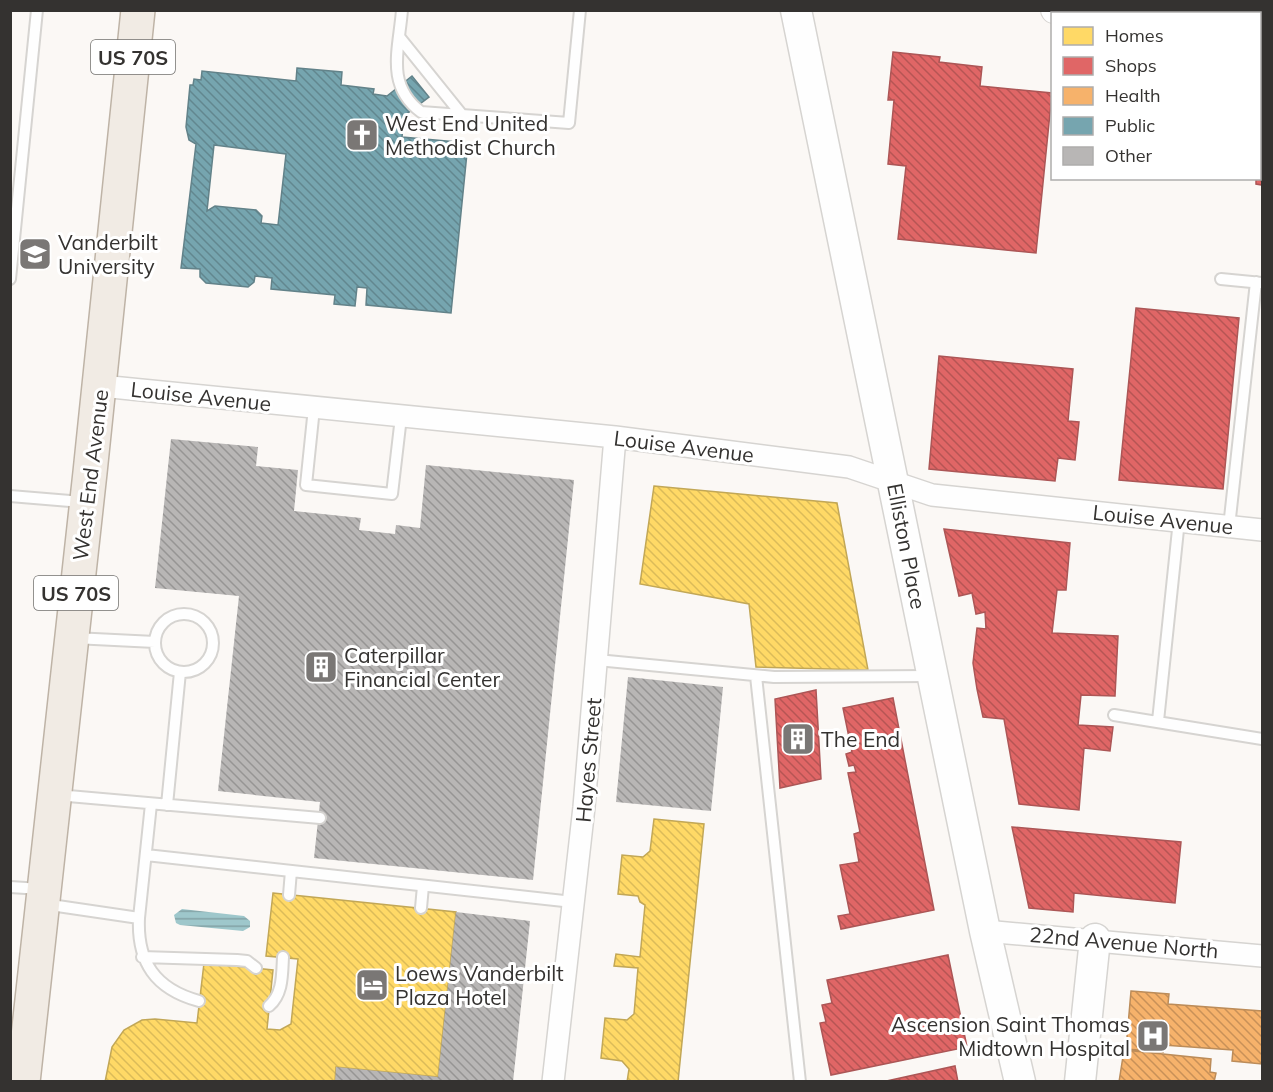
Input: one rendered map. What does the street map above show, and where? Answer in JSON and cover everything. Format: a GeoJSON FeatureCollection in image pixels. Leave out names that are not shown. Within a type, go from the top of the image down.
{"type":"FeatureCollection","features":[{"type":"Feature","properties":{"kind":"main road","name":"West End Avenue"},"geometry":{"type":"LineString","coordinates":[[23,1082],[85,502],[101,386],[138,10]]}},
{"type":"Feature","properties":{"kind":"main road","name":"Elliston Place"},"geometry":{"type":"LineString","coordinates":[[796,10],[895,482],[985,931],[1020,1082]]}},
{"type":"Feature","properties":{"kind":"main road"},"geometry":{"type":"LineString","coordinates":[[1080,1082],[1095,939]]}},
{"type":"Feature","properties":{"kind":"street"},"geometry":{"type":"LineString","coordinates":[[1054,10],[1069,12]]}},
{"type":"Feature","properties":{"kind":"street","name":"Louise Avenue"},"geometry":{"type":"LineString","coordinates":[[101,386],[615,437],[849,467],[932,495],[1263,530]]}},
{"type":"Feature","properties":{"kind":"street","name":"Hayes Street"},"geometry":{"type":"LineString","coordinates":[[553,1082],[597,660],[615,437]]}},
{"type":"Feature","properties":{"kind":"street","name":"22nd Avenue North"},"geometry":{"type":"LineString","coordinates":[[985,931],[1095,939],[1263,956]]}},
{"type":"Feature","properties":{"kind":"lane"},"geometry":{"type":"LineString","coordinates":[[10,279],[37,10]]}},
{"type":"Feature","properties":{"kind":"lane"},"geometry":{"type":"LineString","coordinates":[[402,10],[396,79],[404,95],[421,112],[442,116],[462,115],[568,123],[580,10]]}},
{"type":"Feature","properties":{"kind":"lane"},"geometry":{"type":"LineString","coordinates":[[400,38],[462,115]]}},
{"type":"Feature","properties":{"kind":"lane"},"geometry":{"type":"LineString","coordinates":[[1221,279],[1259,283],[1229,527]]}},
{"type":"Feature","properties":{"kind":"lane"},"geometry":{"type":"LineString","coordinates":[[314,408],[306,485],[392,494],[401,417]]}},
{"type":"Feature","properties":{"kind":"lane"},"geometry":{"type":"LineString","coordinates":[[10,496],[85,502]]}},
{"type":"Feature","properties":{"kind":"lane"},"geometry":{"type":"LineString","coordinates":[[1158,721],[1179,520]]}},
{"type":"Feature","properties":{"kind":"lane"},"geometry":{"type":"LineString","coordinates":[[188,614],[204,622],[212,635],[211,654],[199,668],[180,672],[167,668],[160,660],[155,642],[159,629],[173,616],[188,614]]}},
{"type":"Feature","properties":{"kind":"lane"},"geometry":{"type":"LineString","coordinates":[[71,637],[155,642]]}},
{"type":"Feature","properties":{"kind":"lane"},"geometry":{"type":"LineString","coordinates":[[597,660],[756,676],[934,676]]}},
{"type":"Feature","properties":{"kind":"lane"},"geometry":{"type":"LineString","coordinates":[[167,805],[180,672]]}},
{"type":"Feature","properties":{"kind":"lane"},"geometry":{"type":"LineString","coordinates":[[756,676],[800,1082]]}},
{"type":"Feature","properties":{"kind":"lane"},"geometry":{"type":"LineString","coordinates":[[1114,715],[1263,739]]}},
{"type":"Feature","properties":{"kind":"lane"},"geometry":{"type":"LineString","coordinates":[[54,795],[320,818]]}},
{"type":"Feature","properties":{"kind":"lane"},"geometry":{"type":"LineString","coordinates":[[151,804],[139,918],[138,940],[142,957],[150,970],[168,987],[199,1001]]}},
{"type":"Feature","properties":{"kind":"lane"},"geometry":{"type":"LineString","coordinates":[[146,855],[573,902]]}},
{"type":"Feature","properties":{"kind":"lane"},"geometry":{"type":"LineString","coordinates":[[289,895],[291,871]]}},
{"type":"Feature","properties":{"kind":"lane"},"geometry":{"type":"LineString","coordinates":[[421,908],[423,886]]}},
{"type":"Feature","properties":{"kind":"lane"},"geometry":{"type":"LineString","coordinates":[[10,887],[43,897],[139,918]]}},
{"type":"Feature","properties":{"kind":"lane"},"geometry":{"type":"LineString","coordinates":[[142,957],[237,960],[247,961],[256,968]]}},
{"type":"Feature","properties":{"kind":"lane"},"geometry":{"type":"LineString","coordinates":[[269,1006],[276,1000],[281,987],[284,957]]}},
{"type":"Feature","properties":{"kind":"water"},"geometry":{"type":"Polygon","coordinates":[[[182,909],[244,916],[250,921],[250,927],[243,931],[180,925],[176,923],[174,915],[182,909]]]}},
{"type":"Feature","properties":{"kind":"building: Homes"},"geometry":{"type":"Polygon","coordinates":[[[654,486],[837,503],[868,670],[756,667],[749,604],[640,584],[654,486]]]}},
{"type":"Feature","properties":{"kind":"building: Homes"},"geometry":{"type":"Polygon","coordinates":[[[654,819],[704,824],[678,1082],[627,1082],[629,1069],[622,1061],[601,1058],[605,1018],[627,1020],[634,1014],[638,968],[614,966],[616,954],[640,957],[645,905],[640,902],[638,896],[618,894],[622,855],[643,857],[650,851],[654,819]]]}},
{"type":"Feature","properties":{"kind":"building: Homes","name":"Loews Vanderbilt Plaza Hotel"},"geometry":{"type":"Polygon","coordinates":[[[273,893],[456,912],[438,1077],[336,1067],[335,1082],[105,1082],[112,1047],[124,1030],[142,1020],[197,1023],[204,963],[273,970],[267,1029],[280,1030],[291,1024],[298,959],[266,956],[273,893]]]}},
{"type":"Feature","properties":{"kind":"building: Shops"},"geometry":{"type":"Polygon","coordinates":[[[893,52],[940,57],[939,62],[982,67],[980,86],[1051,93],[1036,253],[898,239],[906,166],[888,164],[894,100],[888,100],[893,52]]]}},
{"type":"Feature","properties":{"kind":"building: Shops"},"geometry":{"type":"Polygon","coordinates":[[[1262,116],[1262,185],[1256,184],[1256,180],[1261,180],[1262,116]]]}},
{"type":"Feature","properties":{"kind":"building: Shops"},"geometry":{"type":"Polygon","coordinates":[[[1136,308],[1239,318],[1223,489],[1119,480],[1136,308]]]}},
{"type":"Feature","properties":{"kind":"building: Shops"},"geometry":{"type":"Polygon","coordinates":[[[939,356],[1073,369],[1068,421],[1079,422],[1075,460],[1058,458],[1055,481],[929,469],[939,356]]]}},
{"type":"Feature","properties":{"kind":"building: Shops"},"geometry":{"type":"Polygon","coordinates":[[[944,529],[1070,543],[1066,590],[1057,590],[1052,633],[1118,636],[1115,696],[1081,695],[1078,725],[1113,727],[1110,751],[1084,748],[1079,810],[1019,804],[1004,719],[983,717],[977,689],[973,663],[977,628],[986,629],[985,612],[976,614],[972,593],[959,596],[944,529]]]}},
{"type":"Feature","properties":{"kind":"building: Shops","name":"The End"},"geometry":{"type":"Polygon","coordinates":[[[816,690],[821,779],[780,788],[775,699],[816,690]]]}},
{"type":"Feature","properties":{"kind":"building: Shops"},"geometry":{"type":"Polygon","coordinates":[[[893,698],[934,910],[841,929],[838,916],[850,914],[840,865],[859,862],[854,834],[860,832],[848,773],[856,772],[854,765],[849,766],[846,754],[852,752],[843,708],[893,698]]]}},
{"type":"Feature","properties":{"kind":"building: Shops"},"geometry":{"type":"Polygon","coordinates":[[[1012,827],[1181,842],[1175,903],[1074,893],[1073,912],[1029,908],[1012,827]]]}},
{"type":"Feature","properties":{"kind":"building: Shops"},"geometry":{"type":"Polygon","coordinates":[[[948,955],[967,1047],[831,1075],[820,1023],[826,1022],[822,1005],[832,1003],[827,980],[948,955]]]}},
{"type":"Feature","properties":{"kind":"building: Shops"},"geometry":{"type":"Polygon","coordinates":[[[955,1066],[958,1082],[882,1082],[955,1066]]]}},
{"type":"Feature","properties":{"kind":"building: Health"},"geometry":{"type":"Polygon","coordinates":[[[1131,991],[1169,994],[1168,1004],[1262,1011],[1262,1064],[1232,1061],[1233,1050],[1163,1045],[1163,1052],[1126,1049],[1131,991]]]}},
{"type":"Feature","properties":{"kind":"building: Health"},"geometry":{"type":"Polygon","coordinates":[[[1124,1050],[1211,1059],[1210,1072],[1216,1073],[1214,1082],[1119,1082],[1124,1050]]]}},
{"type":"Feature","properties":{"kind":"building: Public"},"geometry":{"type":"Polygon","coordinates":[[[297,68],[342,72],[341,85],[374,89],[373,94],[387,96],[412,76],[429,97],[404,116],[402,137],[468,143],[451,313],[366,305],[367,288],[357,287],[355,306],[334,304],[335,295],[271,289],[272,278],[255,276],[254,282],[248,287],[206,283],[200,277],[200,269],[181,268],[196,144],[189,140],[186,127],[190,85],[193,85],[194,79],[201,80],[202,71],[296,81],[297,68]],[[214,145],[207,211],[215,206],[256,210],[262,216],[261,223],[278,225],[286,154],[214,145]]]}},
{"type":"Feature","properties":{"kind":"building: Other"},"geometry":{"type":"Polygon","coordinates":[[[171,439],[258,447],[256,466],[298,470],[294,511],[361,518],[359,530],[395,534],[396,525],[420,528],[426,465],[574,480],[533,880],[314,858],[320,802],[218,791],[239,596],[155,588],[171,439]]]}},
{"type":"Feature","properties":{"kind":"building: Other"},"geometry":{"type":"Polygon","coordinates":[[[628,677],[723,687],[711,811],[616,802],[628,677]]]}},
{"type":"Feature","properties":{"kind":"building: Other"},"geometry":{"type":"Polygon","coordinates":[[[456,912],[530,921],[513,1082],[335,1082],[336,1067],[438,1077],[456,912]]]}},
{"type":"Feature","properties":{"kind":"place","name":"West End United Methodist Church"},"geometry":{"type":"Point","coordinates":[362,135]}},
{"type":"Feature","properties":{"kind":"place","name":"Vanderbilt University"},"geometry":{"type":"Point","coordinates":[35,254]}},
{"type":"Feature","properties":{"kind":"place","name":"Caterpillar Financial Center"},"geometry":{"type":"Point","coordinates":[321,667]}},
{"type":"Feature","properties":{"kind":"place","name":"The End"},"geometry":{"type":"Point","coordinates":[798,739]}},
{"type":"Feature","properties":{"kind":"place","name":"Loews Vanderbilt Plaza Hotel"},"geometry":{"type":"Point","coordinates":[372,985]}},
{"type":"Feature","properties":{"kind":"place","name":"Ascension Saint Thomas Midtown Hospital"},"geometry":{"type":"Point","coordinates":[1153,1036]}}]}
